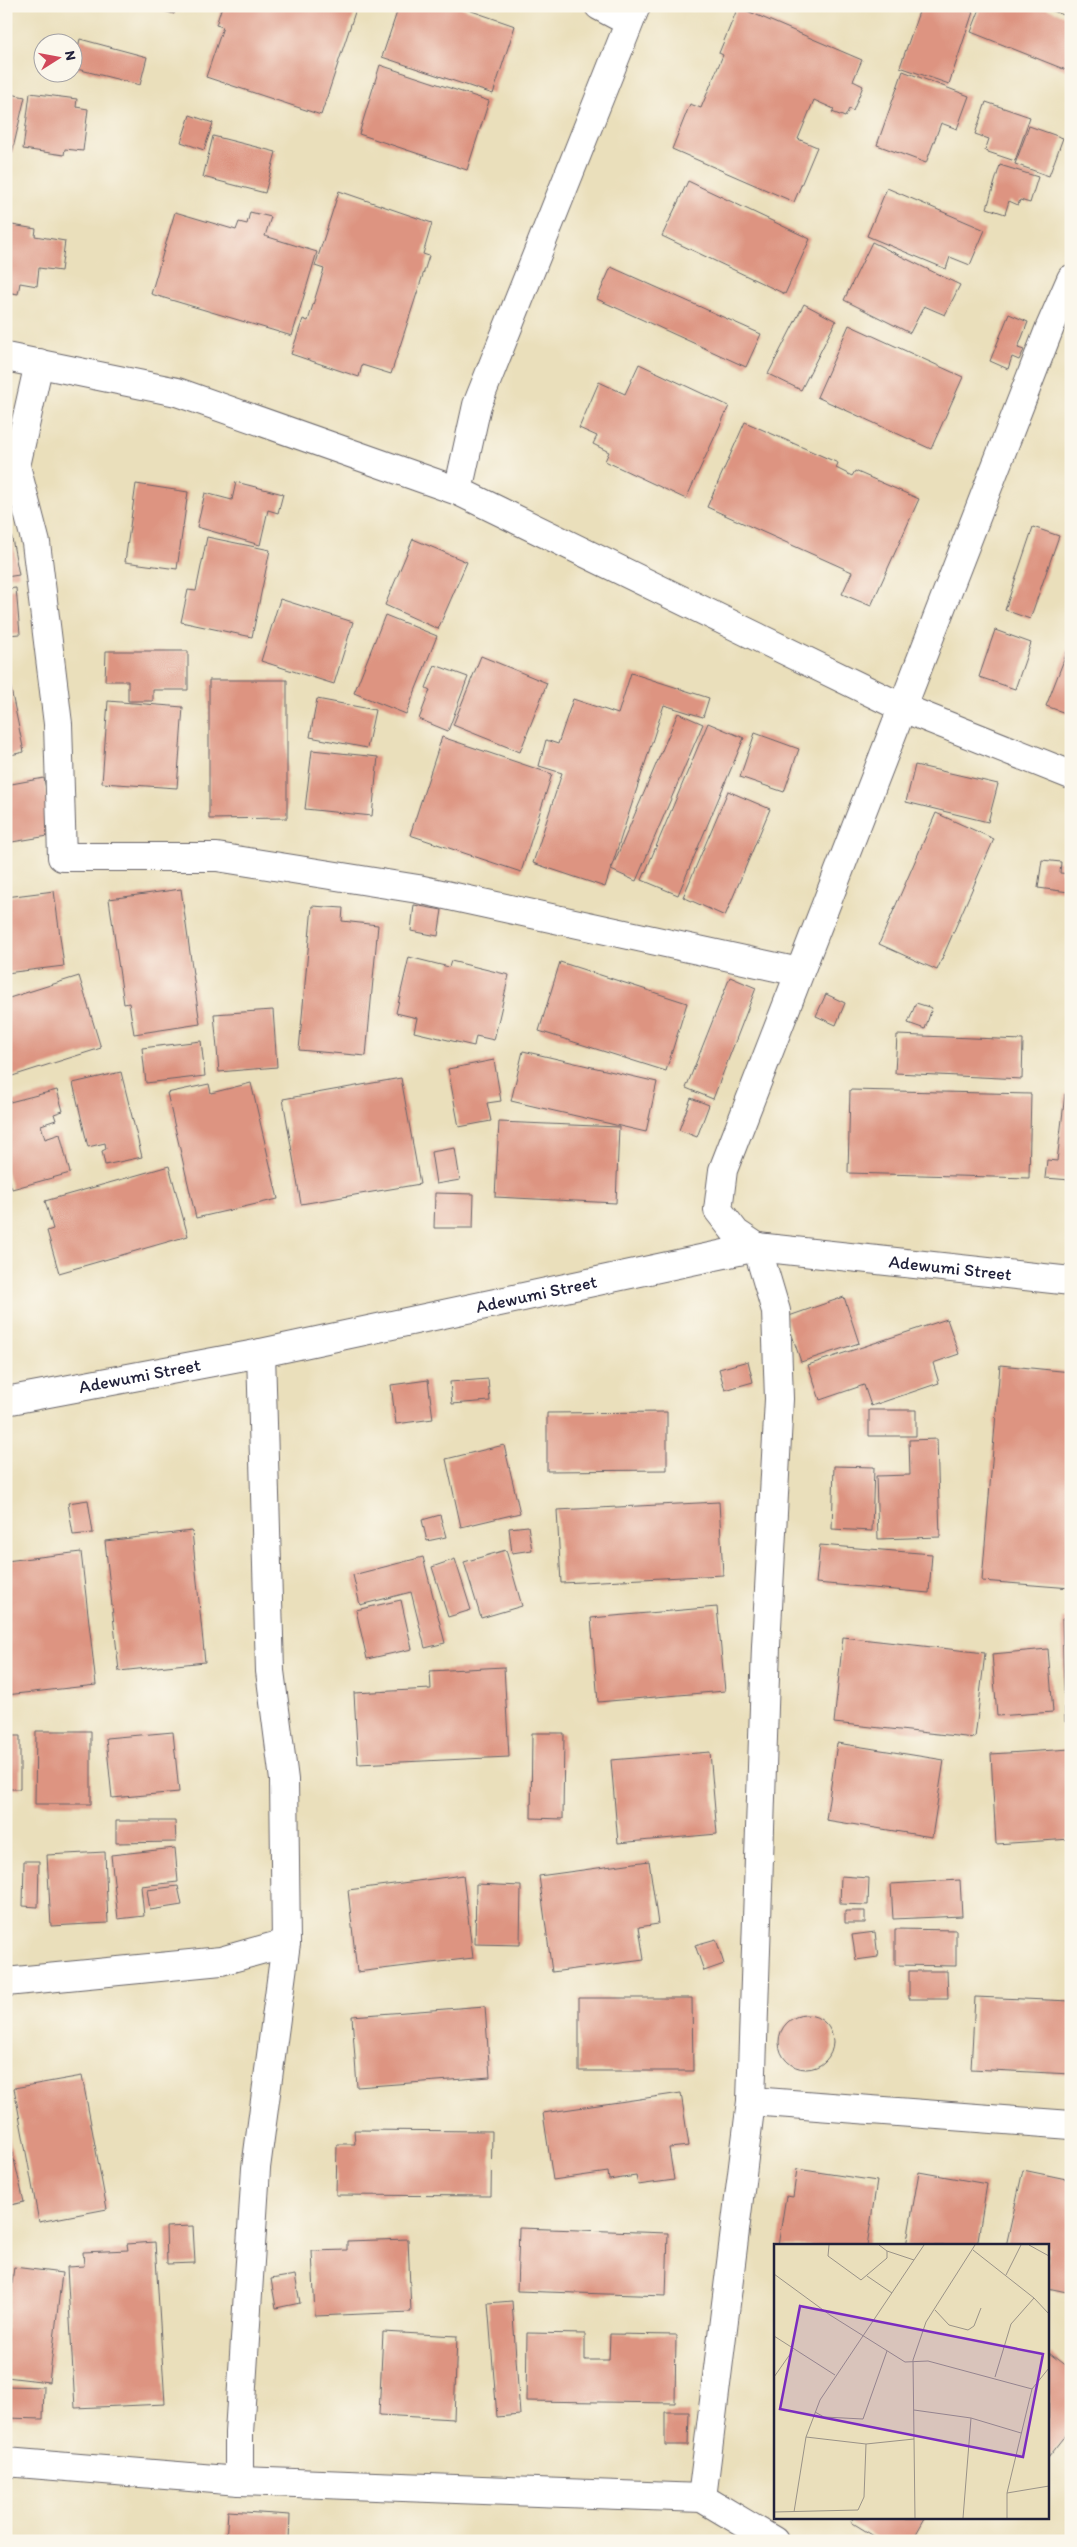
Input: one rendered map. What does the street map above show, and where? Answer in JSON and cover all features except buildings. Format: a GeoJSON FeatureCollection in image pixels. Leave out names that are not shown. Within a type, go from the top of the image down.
{"type":"FeatureCollection","features":[{"type":"Feature","properties":{"kind":"street"},"geometry":{"type":"LineString","coordinates":[[458,491],[477,405],[633,14],[599,6]]}},
{"type":"Feature","properties":{"kind":"street"},"geometry":{"type":"LineString","coordinates":[[702,2498],[751,2101],[766,1646],[779,1399],[776,1311],[757,1247],[736,1233],[718,1210],[723,1170],[1050,327],[1071,279]]}},
{"type":"Feature","properties":{"kind":"street"},"geometry":{"type":"LineString","coordinates":[[6,357],[177,392],[458,491],[902,708],[1071,775]]}},
{"type":"Feature","properties":{"kind":"street"},"geometry":{"type":"LineString","coordinates":[[39,363],[16,466],[36,543],[56,705],[62,857],[218,857],[418,889],[799,972]]}},
{"type":"Feature","properties":{"kind":"street","name":"Adewumi Street"},"geometry":{"type":"LineString","coordinates":[[6,1401],[261,1354],[757,1247],[1071,1281]]}},
{"type":"Feature","properties":{"kind":"street"},"geometry":{"type":"LineString","coordinates":[[239,2481],[239,2432],[256,2168],[286,1943],[284,1780],[270,1671],[261,1354]]}},
{"type":"Feature","properties":{"kind":"street"},"geometry":{"type":"LineString","coordinates":[[6,1982],[221,1961],[286,1943]]}},
{"type":"Feature","properties":{"kind":"street"},"geometry":{"type":"LineString","coordinates":[[751,2101],[1071,2125]]}},
{"type":"Feature","properties":{"kind":"street"},"geometry":{"type":"LineString","coordinates":[[6,2462],[239,2481],[702,2498],[774,2541]]}}]}
